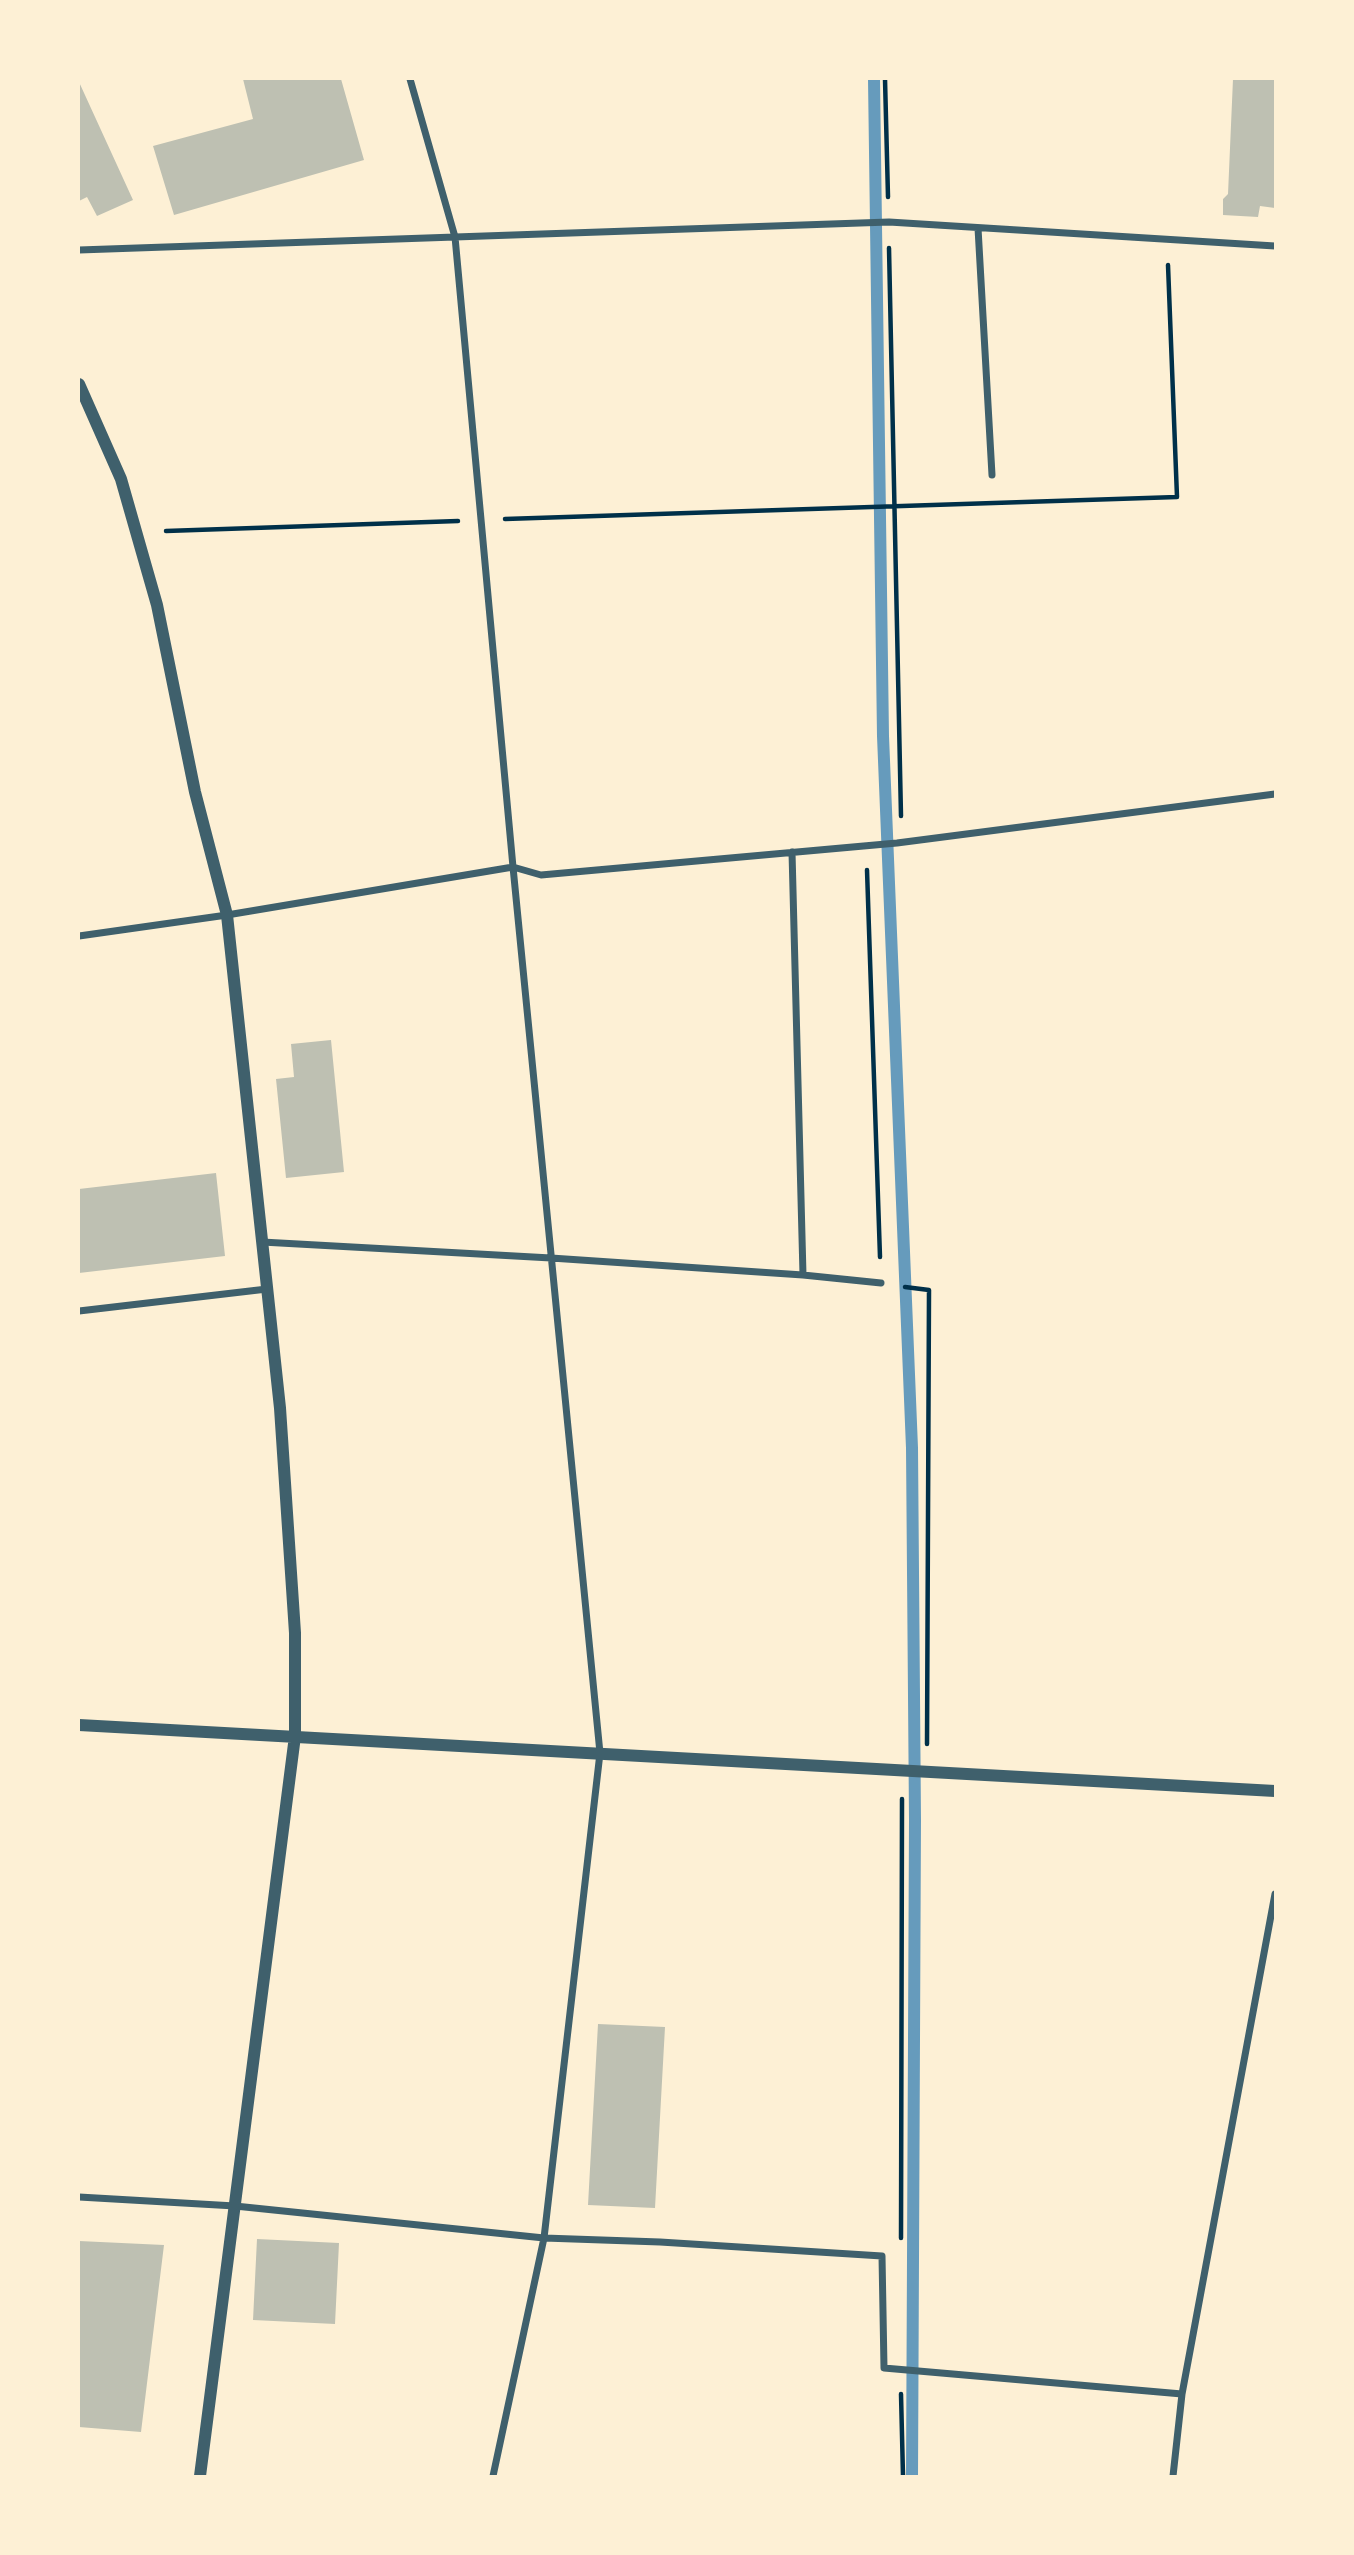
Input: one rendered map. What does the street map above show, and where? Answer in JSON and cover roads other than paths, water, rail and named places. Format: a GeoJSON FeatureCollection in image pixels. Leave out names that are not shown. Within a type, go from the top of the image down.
{"type":"FeatureCollection","features":[{"type":"Feature","properties":{"kind":"street"},"geometry":{"type":"LineString","coordinates":[[410,79],[455,237],[513,867],[600,1753],[544,2238],[493,2476]]}},
{"type":"Feature","properties":{"kind":"street"},"geometry":{"type":"LineString","coordinates":[[79,250],[889,222],[1275,246]]}},
{"type":"Feature","properties":{"kind":"street"},"geometry":{"type":"LineString","coordinates":[[978,228],[992,475]]}},
{"type":"Feature","properties":{"kind":"street"},"geometry":{"type":"LineString","coordinates":[[79,384],[121,479],[137,532],[157,605],[195,792],[227,915],[280,1408],[295,1633],[295,1736],[200,2476]]}},
{"type":"Feature","properties":{"kind":"street"},"geometry":{"type":"LineString","coordinates":[[79,936],[227,915],[513,867],[541,874],[899,843],[1275,793]]}},
{"type":"Feature","properties":{"kind":"street"},"geometry":{"type":"LineString","coordinates":[[792,852],[803,1275]]}},
{"type":"Feature","properties":{"kind":"street"},"geometry":{"type":"LineString","coordinates":[[262,1242],[551,1258],[881,1283]]}},
{"type":"Feature","properties":{"kind":"street"},"geometry":{"type":"LineString","coordinates":[[79,1311],[267,1289]]}},
{"type":"Feature","properties":{"kind":"street"},"geometry":{"type":"LineString","coordinates":[[79,1725],[1275,1791]]}},
{"type":"Feature","properties":{"kind":"street"},"geometry":{"type":"LineString","coordinates":[[1173,2476],[1182,2394],[1275,1894]]}},
{"type":"Feature","properties":{"kind":"street"},"geometry":{"type":"LineString","coordinates":[[79,2197],[234,2206],[544,2238],[882,2256],[884,2368],[1182,2394]]}},
{"type":"Feature","properties":{"kind":"waterway"},"geometry":{"type":"LineString","coordinates":[[874,79],[883,736],[912,1448],[915,1820],[912,2476]]}}]}
